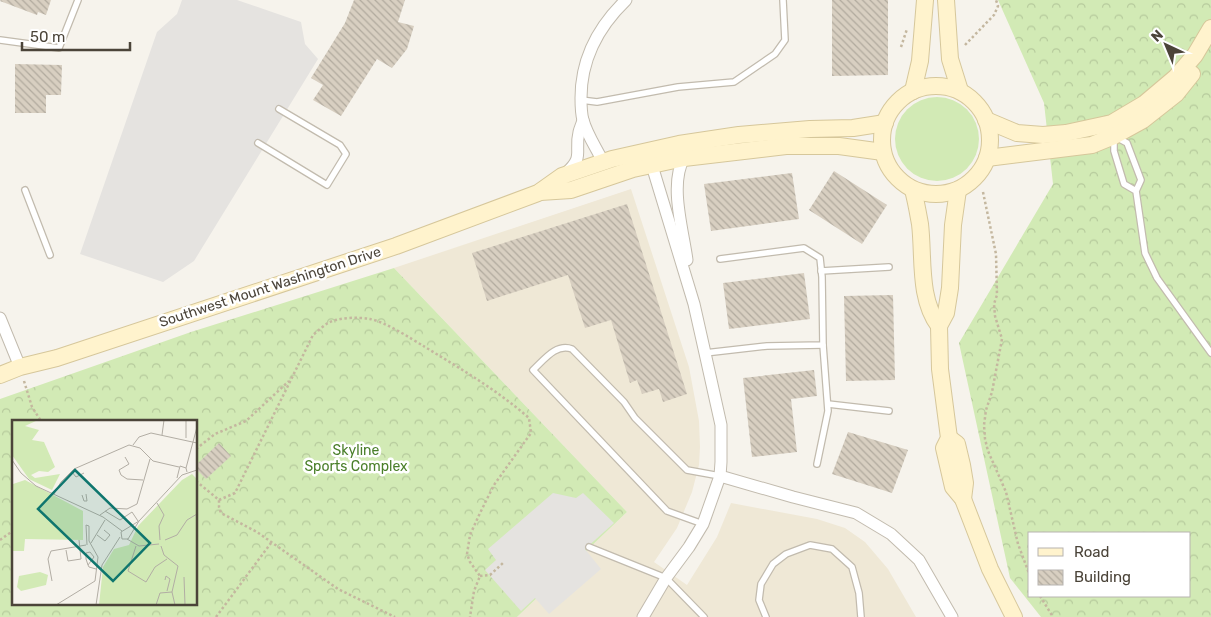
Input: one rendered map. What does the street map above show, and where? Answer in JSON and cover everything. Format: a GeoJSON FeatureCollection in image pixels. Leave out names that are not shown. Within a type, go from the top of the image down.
{"type":"FeatureCollection","features":[{"type":"Feature","properties":{"kind":"main road"},"geometry":{"type":"LineString","coordinates":[[913,91],[920,61],[925,0]]}},
{"type":"Feature","properties":{"kind":"main road"},"geometry":{"type":"LineString","coordinates":[[946,0],[950,59],[960,91]]}},
{"type":"Feature","properties":{"kind":"main road"},"geometry":{"type":"LineString","coordinates":[[986,120],[1017,133],[1042,135],[1066,133],[1112,123],[1144,104],[1176,77],[1195,55],[1211,28]]}},
{"type":"Feature","properties":{"kind":"main road"},"geometry":{"type":"LineString","coordinates":[[987,158],[1092,145],[1114,136],[1143,120],[1176,94],[1211,48]]}},
{"type":"Feature","properties":{"kind":"main road"},"geometry":{"type":"LineString","coordinates":[[928,87],[944,87],[960,91],[971,98],[980,108],[986,120],[990,132],[987,158],[980,172],[958,190],[943,194],[928,194],[913,190],[889,168],[883,152],[882,138],[885,123],[891,110],[901,99],[913,91],[928,87]]}},
{"type":"Feature","properties":{"kind":"main road","name":"Southwest Mount Washington Drive"},"geometry":{"type":"LineString","coordinates":[[0,375],[378,252],[538,193],[571,190],[632,169],[650,158],[739,135],[810,129],[853,128],[885,123]]}},
{"type":"Feature","properties":{"kind":"main road","name":"Southwest Mount Washington Drive"},"geometry":{"type":"LineString","coordinates":[[538,193],[562,176],[604,162],[650,158],[684,158],[786,146],[839,146],[883,152]]}},
{"type":"Feature","properties":{"kind":"main road"},"geometry":{"type":"LineString","coordinates":[[913,190],[920,225],[922,266],[930,315],[939,326]]}},
{"type":"Feature","properties":{"kind":"main road"},"geometry":{"type":"LineString","coordinates":[[958,190],[953,225],[950,288],[946,313],[939,326],[940,368],[949,438],[957,444],[965,483],[963,499],[990,569],[1014,617]]}},
{"type":"Feature","properties":{"kind":"street"},"geometry":{"type":"LineString","coordinates":[[604,162],[583,120],[581,82],[598,33],[612,13],[626,0]]}},
{"type":"Feature","properties":{"kind":"street"},"geometry":{"type":"LineString","coordinates":[[562,176],[570,169],[579,156],[578,134],[583,120]]}},
{"type":"Feature","properties":{"kind":"street"},"geometry":{"type":"LineString","coordinates":[[650,158],[694,304]]}},
{"type":"Feature","properties":{"kind":"street"},"geometry":{"type":"LineString","coordinates":[[643,617],[702,524],[720,476],[721,425],[694,304],[676,186],[679,166],[684,158]]}},
{"type":"Feature","properties":{"kind":"street"},"geometry":{"type":"LineString","coordinates":[[0,318],[20,368]]}},
{"type":"Feature","properties":{"kind":"street"},"geometry":{"type":"LineString","coordinates":[[720,476],[856,513],[891,534],[919,560],[952,617]]}},
{"type":"Feature","properties":{"kind":"lane"},"geometry":{"type":"LineString","coordinates":[[0,40],[59,48],[78,0]]}},
{"type":"Feature","properties":{"kind":"lane"},"geometry":{"type":"LineString","coordinates":[[581,100],[597,102],[678,87],[734,82],[774,54],[785,40],[783,0]]}},
{"type":"Feature","properties":{"kind":"lane"},"geometry":{"type":"LineString","coordinates":[[258,144],[327,186],[346,154],[340,145],[280,109]]}},
{"type":"Feature","properties":{"kind":"lane"},"geometry":{"type":"LineString","coordinates":[[1136,191],[1124,184],[1114,150],[1114,136],[1128,143],[1141,180],[1136,191],[1145,252],[1157,278],[1211,352]]}},
{"type":"Feature","properties":{"kind":"lane"},"geometry":{"type":"LineString","coordinates":[[25,190],[50,255]]}},
{"type":"Feature","properties":{"kind":"lane"},"geometry":{"type":"LineString","coordinates":[[720,259],[804,248],[820,258],[822,271],[823,346],[828,411],[817,464]]}},
{"type":"Feature","properties":{"kind":"lane"},"geometry":{"type":"LineString","coordinates":[[822,271],[889,267]]}},
{"type":"Feature","properties":{"kind":"lane"},"geometry":{"type":"LineString","coordinates":[[705,353],[767,346],[823,346]]}},
{"type":"Feature","properties":{"kind":"lane"},"geometry":{"type":"LineString","coordinates":[[702,524],[667,511],[533,370],[551,353],[567,347],[572,349],[624,402],[635,418],[686,470],[720,476]]}},
{"type":"Feature","properties":{"kind":"lane"},"geometry":{"type":"LineString","coordinates":[[828,404],[890,411]]}},
{"type":"Feature","properties":{"kind":"lane"},"geometry":{"type":"LineString","coordinates":[[766,617],[759,600],[761,584],[773,564],[786,554],[810,545],[832,549],[852,568],[860,593],[861,617]]}},
{"type":"Feature","properties":{"kind":"lane"},"geometry":{"type":"LineString","coordinates":[[589,546],[666,578],[704,617]]}},
{"type":"Feature","properties":{"kind":"path"},"geometry":{"type":"LineString","coordinates":[[963,48],[994,14],[998,6],[996,0]]}},
{"type":"Feature","properties":{"kind":"path"},"geometry":{"type":"LineString","coordinates":[[983,192],[996,254],[997,295],[994,304],[995,316],[1002,339],[992,392],[986,410],[985,440],[988,452],[1006,492],[1018,544],[1028,571]]}},
{"type":"Feature","properties":{"kind":"path"},"geometry":{"type":"LineString","coordinates":[[219,500],[235,493],[313,335],[328,323],[338,320],[371,319],[402,333],[475,378],[511,401],[529,418],[531,433],[526,443],[494,485],[470,535],[467,554],[480,576]]}},
{"type":"Feature","properties":{"kind":"path"},"geometry":{"type":"LineString","coordinates":[[20,368],[32,407],[40,420]]}},
{"type":"Feature","properties":{"kind":"path"},"geometry":{"type":"LineString","coordinates":[[198,447],[215,434],[246,421],[290,379]]}},
{"type":"Feature","properties":{"kind":"path"},"geometry":{"type":"LineString","coordinates":[[198,483],[219,500]]}},
{"type":"Feature","properties":{"kind":"path"},"geometry":{"type":"LineString","coordinates":[[219,500],[221,513],[257,532],[270,543],[295,558],[338,589],[395,617]]}},
{"type":"Feature","properties":{"kind":"path"},"geometry":{"type":"LineString","coordinates":[[0,540],[12,531]]}},
{"type":"Feature","properties":{"kind":"path"},"geometry":{"type":"LineString","coordinates":[[216,617],[270,543]]}},
{"type":"Feature","properties":{"kind":"path"},"geometry":{"type":"LineString","coordinates":[[480,576],[490,575],[503,564]]}},
{"type":"Feature","properties":{"kind":"path"},"geometry":{"type":"LineString","coordinates":[[470,617],[474,591],[480,576]]}},
{"type":"Feature","properties":{"kind":"path"},"geometry":{"type":"LineString","coordinates":[[1041,597],[1053,617]]}},
{"type":"Feature","properties":{"kind":"shaded area"},"geometry":{"type":"Polygon","coordinates":[[[182,0],[237,0],[301,22],[305,44],[318,59],[194,261],[163,282],[80,254],[157,32],[177,14],[182,0]]]}},
{"type":"Feature","properties":{"kind":"shaded area"},"geometry":{"type":"Polygon","coordinates":[[[631,189],[689,367],[699,421],[699,465],[692,492],[677,528],[654,562],[687,585],[717,537],[731,503],[817,519],[845,528],[865,542],[888,569],[916,617],[517,617],[627,512],[394,268],[631,189]]]}},
{"type":"Feature","properties":{"kind":"shaded area"},"geometry":{"type":"Polygon","coordinates":[[[553,493],[576,498],[583,493],[614,523],[585,549],[601,569],[549,614],[535,598],[521,611],[485,570],[496,560],[488,549],[553,493]]]}},
{"type":"Feature","properties":{"kind":"green space"},"geometry":{"type":"Polygon","coordinates":[[[998,0],[1211,0],[1211,617],[1041,617],[1010,578],[959,343],[1053,184],[1044,103],[998,0]]]}},
{"type":"Feature","properties":{"kind":"green space"},"geometry":{"type":"Polygon","coordinates":[[[937,97],[953,100],[967,109],[976,123],[979,139],[976,155],[967,169],[953,178],[937,181],[921,178],[907,169],[898,155],[895,139],[898,123],[907,109],[921,100],[937,97]]]}},
{"type":"Feature","properties":{"kind":"green space","name":"Skyline Sports Complex"},"geometry":{"type":"Polygon","coordinates":[[[394,268],[627,512],[517,617],[0,617],[0,399],[191,332],[394,268]]]}},
{"type":"Feature","properties":{"kind":"building"},"geometry":{"type":"Polygon","coordinates":[[[1,0],[51,0],[46,15],[38,12],[37,15],[1,0]]]}},
{"type":"Feature","properties":{"kind":"building"},"geometry":{"type":"Polygon","coordinates":[[[354,0],[405,0],[398,22],[414,26],[407,49],[392,68],[377,59],[341,116],[313,100],[323,85],[311,78],[345,23],[354,0]]]}},
{"type":"Feature","properties":{"kind":"building"},"geometry":{"type":"Polygon","coordinates":[[[832,0],[888,0],[888,75],[832,76],[832,0]]]}},
{"type":"Feature","properties":{"kind":"building"},"geometry":{"type":"Polygon","coordinates":[[[15,64],[62,65],[61,95],[46,95],[46,113],[15,113],[15,64]]]}},
{"type":"Feature","properties":{"kind":"building"},"geometry":{"type":"Polygon","coordinates":[[[834,171],[887,205],[862,244],[809,210],[834,171]]]}},
{"type":"Feature","properties":{"kind":"building"},"geometry":{"type":"Polygon","coordinates":[[[792,173],[799,219],[711,231],[704,184],[792,173]]]}},
{"type":"Feature","properties":{"kind":"building"},"geometry":{"type":"Polygon","coordinates":[[[627,204],[687,394],[663,402],[659,389],[642,394],[637,380],[630,383],[611,320],[585,328],[568,275],[487,301],[472,253],[627,204]]]}},
{"type":"Feature","properties":{"kind":"building"},"geometry":{"type":"Polygon","coordinates":[[[804,273],[810,319],[729,329],[723,283],[804,273]]]}},
{"type":"Feature","properties":{"kind":"building"},"geometry":{"type":"Polygon","coordinates":[[[893,295],[895,380],[846,381],[844,296],[893,295]]]}},
{"type":"Feature","properties":{"kind":"building"},"geometry":{"type":"Polygon","coordinates":[[[814,370],[817,396],[791,399],[797,452],[752,457],[743,378],[814,370]]]}},
{"type":"Feature","properties":{"kind":"building"},"geometry":{"type":"Polygon","coordinates":[[[848,432],[908,450],[892,493],[832,474],[848,432]]]}},
{"type":"Feature","properties":{"kind":"building"},"geometry":{"type":"Polygon","coordinates":[[[219,443],[231,456],[206,479],[198,471],[198,463],[219,443]]]}}]}
